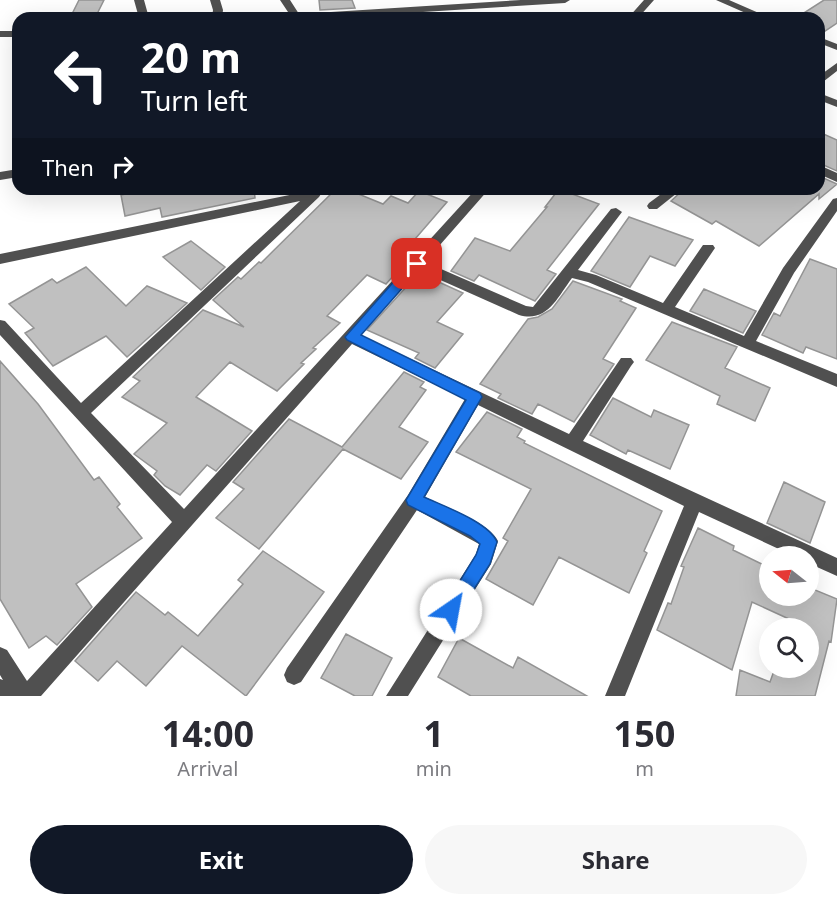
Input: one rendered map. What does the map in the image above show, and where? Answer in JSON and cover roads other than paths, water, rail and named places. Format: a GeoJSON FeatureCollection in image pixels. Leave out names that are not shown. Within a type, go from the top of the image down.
{"type":"FeatureCollection","features":[{"type":"Feature","properties":{"kind":"street"},"geometry":{"type":"LineString","coordinates":[[365,12],[565,0]]}},
{"type":"Feature","properties":{"kind":"street"},"geometry":{"type":"LineString","coordinates":[[638,12],[649,0]]}},
{"type":"Feature","properties":{"kind":"street"},"geometry":{"type":"LineString","coordinates":[[721,0],[750,12]]}},
{"type":"Feature","properties":{"kind":"street"},"geometry":{"type":"LineString","coordinates":[[825,77],[837,66]]}},
{"type":"Feature","properties":{"kind":"street"},"geometry":{"type":"LineString","coordinates":[[0,259],[304,195]]}},
{"type":"Feature","properties":{"kind":"street"},"geometry":{"type":"LineString","coordinates":[[81,412],[315,195]]}},
{"type":"Feature","properties":{"kind":"street"},"geometry":{"type":"LineString","coordinates":[[24,696],[478,195]]}},
{"type":"Feature","properties":{"kind":"street"},"geometry":{"type":"LineString","coordinates":[[653,206],[668,195]]}},
{"type":"Feature","properties":{"kind":"street"},"geometry":{"type":"LineString","coordinates":[[747,343],[788,271],[837,202]]}},
{"type":"Feature","properties":{"kind":"street"},"geometry":{"type":"LineString","coordinates":[[417,264],[524,311],[536,312],[616,212]]}},
{"type":"Feature","properties":{"kind":"street"},"geometry":{"type":"LineString","coordinates":[[666,310],[708,248]]}},
{"type":"Feature","properties":{"kind":"street"},"geometry":{"type":"LineString","coordinates":[[569,273],[591,278],[837,381]]}},
{"type":"Feature","properties":{"kind":"street"},"geometry":{"type":"LineString","coordinates":[[0,325],[183,520]]}},
{"type":"Feature","properties":{"kind":"street"},"geometry":{"type":"LineString","coordinates":[[351,337],[693,502],[836,562]]}},
{"type":"Feature","properties":{"kind":"street"},"geometry":{"type":"LineString","coordinates":[[572,444],[626,362]]}},
{"type":"Feature","properties":{"kind":"street"},"geometry":{"type":"LineString","coordinates":[[294,675],[414,500],[475,397]]}},
{"type":"Feature","properties":{"kind":"street"},"geometry":{"type":"LineString","coordinates":[[396,696],[484,558],[489,542],[475,531],[414,500]]}},
{"type":"Feature","properties":{"kind":"street"},"geometry":{"type":"LineString","coordinates":[[615,696],[693,502]]}},
{"type":"Feature","properties":{"kind":"street"},"geometry":{"type":"LineString","coordinates":[[0,657],[24,696]]}},
{"type":"Feature","properties":{"kind":"street"},"geometry":{"type":"LineString","coordinates":[[0,689],[24,696]]}}]}
